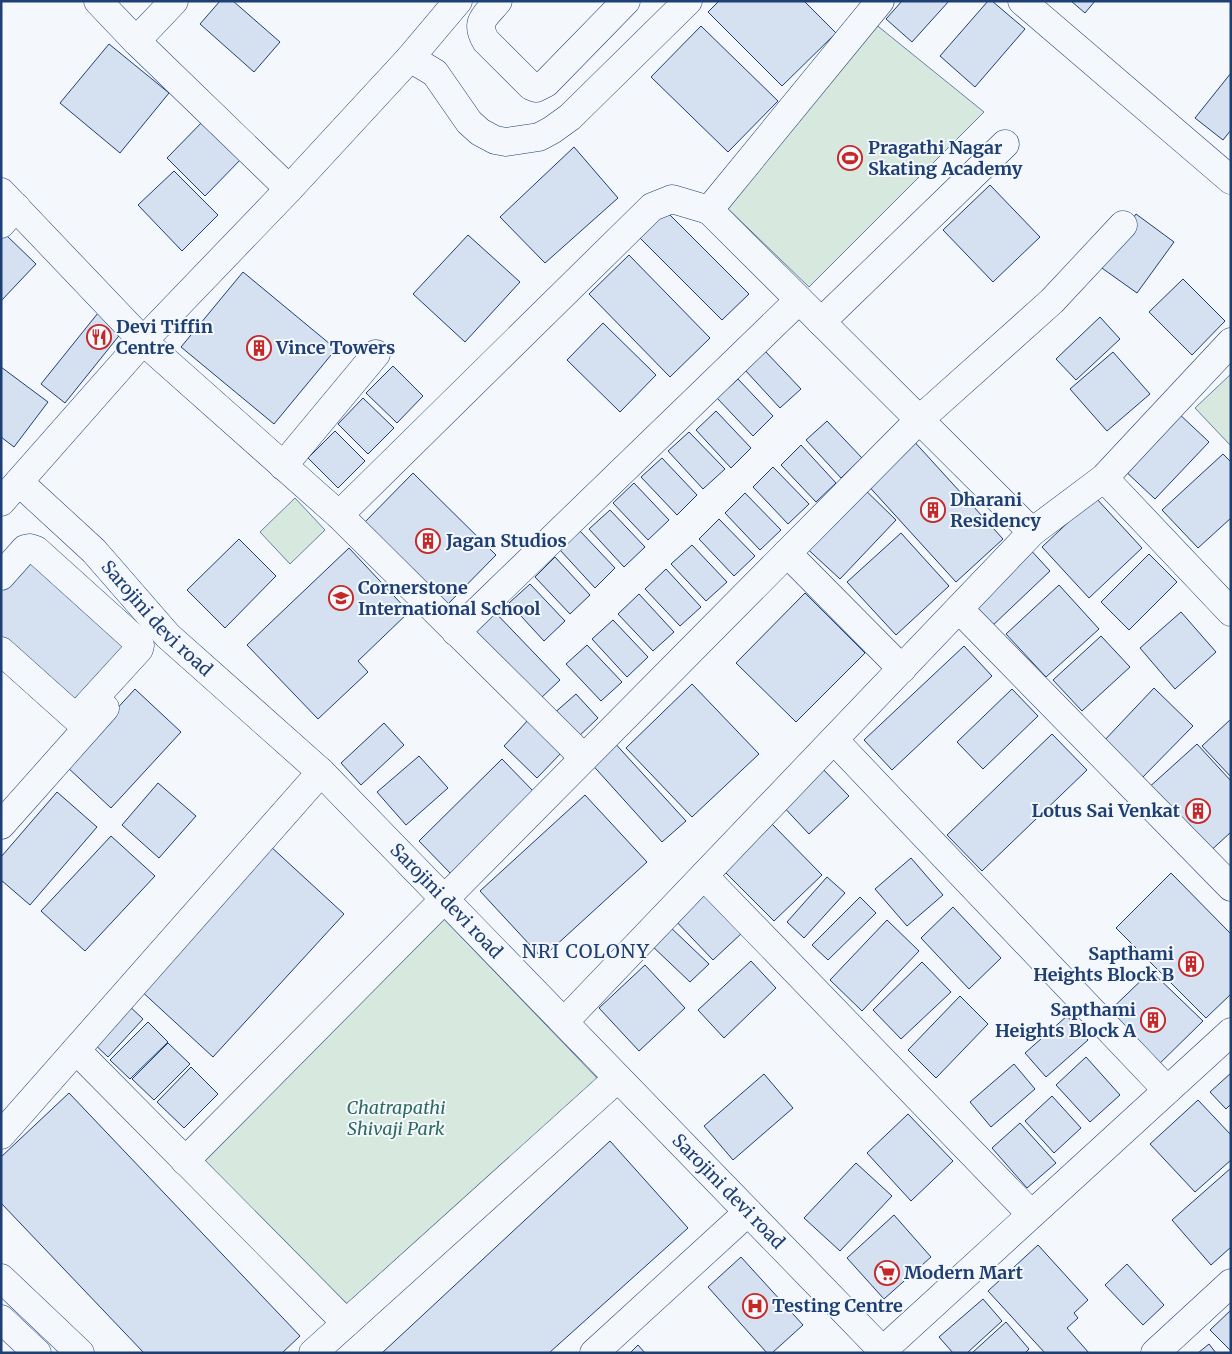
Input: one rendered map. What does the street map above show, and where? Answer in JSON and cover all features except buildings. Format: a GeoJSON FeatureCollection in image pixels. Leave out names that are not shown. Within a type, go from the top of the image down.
{"type":"FeatureCollection","features":[{"type":"Feature","properties":{"kind":"street"},"geometry":{"type":"LineString","coordinates":[[98,1],[136,41],[289,189]]}},
{"type":"Feature","properties":{"kind":"street"},"geometry":{"type":"LineString","coordinates":[[136,41],[174,1]]}},
{"type":"Feature","properties":{"kind":"street"},"geometry":{"type":"LineString","coordinates":[[1,502],[143,341],[289,189],[410,58],[458,1]]}},
{"type":"Feature","properties":{"kind":"street"},"geometry":{"type":"LineString","coordinates":[[498,1],[481,20],[482,34],[486,41],[531,86],[536,88],[546,83],[621,6],[646,42]]}},
{"type":"Feature","properties":{"kind":"street"},"geometry":{"type":"LineString","coordinates":[[410,58],[434,73],[469,122],[480,132],[495,140],[506,142],[539,136],[552,130],[570,117],[688,1]]}},
{"type":"Feature","properties":{"kind":"street"},"geometry":{"type":"LineString","coordinates":[[709,210],[880,1]]}},
{"type":"Feature","properties":{"kind":"street"},"geometry":{"type":"LineString","coordinates":[[1022,1],[1231,180]]}},
{"type":"Feature","properties":{"kind":"street"},"geometry":{"type":"LineString","coordinates":[[821,322],[1005,144]]}},
{"type":"Feature","properties":{"kind":"street"},"geometry":{"type":"LineString","coordinates":[[339,515],[652,206],[672,199],[709,210],[1032,532]]}},
{"type":"Feature","properties":{"kind":"street"},"geometry":{"type":"LineString","coordinates":[[6,208],[143,341],[339,515],[584,758]]}},
{"type":"Feature","properties":{"kind":"street"},"geometry":{"type":"LineString","coordinates":[[185,1161],[919,420],[1052,301],[1123,225]]}},
{"type":"Feature","properties":{"kind":"street"},"geometry":{"type":"LineString","coordinates":[[456,632],[799,300]]}},
{"type":"Feature","properties":{"kind":"street"},"geometry":{"type":"LineString","coordinates":[[564,1022],[1032,532],[1104,478],[1231,342]]}},
{"type":"Feature","properties":{"kind":"street"},"geometry":{"type":"LineString","coordinates":[[283,466],[376,354]]}},
{"type":"Feature","properties":{"kind":"street"},"geometry":{"type":"LineString","coordinates":[[1104,478],[1231,612]]}},
{"type":"Feature","properties":{"kind":"street","name":"Sarojini devi road"},"geometry":{"type":"LineString","coordinates":[[18,482],[94,551],[162,629],[322,772],[882,1352]]}},
{"type":"Feature","properties":{"kind":"street"},"geometry":{"type":"LineString","coordinates":[[1,576],[25,549],[36,550],[140,645],[1,825]]}},
{"type":"Feature","properties":{"kind":"street"},"geometry":{"type":"LineString","coordinates":[[788,553],[902,669]]}},
{"type":"Feature","properties":{"kind":"street"},"geometry":{"type":"LineString","coordinates":[[959,609],[1231,886]]}},
{"type":"Feature","properties":{"kind":"street"},"geometry":{"type":"LineString","coordinates":[[136,640],[162,629]]}},
{"type":"Feature","properties":{"kind":"street"},"geometry":{"type":"LineString","coordinates":[[82,722],[162,629]]}},
{"type":"Feature","properties":{"kind":"street"},"geometry":{"type":"LineString","coordinates":[[1,651],[82,722]]}},
{"type":"Feature","properties":{"kind":"street"},"geometry":{"type":"LineString","coordinates":[[834,740],[1167,1090]]}},
{"type":"Feature","properties":{"kind":"street"},"geometry":{"type":"LineString","coordinates":[[1,1134],[322,772]]}},
{"type":"Feature","properties":{"kind":"street"},"geometry":{"type":"LineString","coordinates":[[704,876],[1031,1214]]}},
{"type":"Feature","properties":{"kind":"street"},"geometry":{"type":"LineString","coordinates":[[882,1352],[1231,1032]]}},
{"type":"Feature","properties":{"kind":"street"},"geometry":{"type":"LineString","coordinates":[[76,1050],[346,1323]]}},
{"type":"Feature","properties":{"kind":"street"},"geometry":{"type":"LineString","coordinates":[[313,1353],[618,1078]]}},
{"type":"Feature","properties":{"kind":"street"},"geometry":{"type":"LineString","coordinates":[[594,1353],[748,1212]]}},
{"type":"Feature","properties":{"kind":"street"},"geometry":{"type":"LineString","coordinates":[[1,1278],[80,1353]]}},
{"type":"Feature","properties":{"kind":"street"},"geometry":{"type":"LineString","coordinates":[[1156,1353],[1231,1283]]}},
{"type":"Feature","properties":{"kind":"street"},"geometry":{"type":"LineString","coordinates":[[1,1319],[37,1353]]}},
{"type":"Feature","properties":{"kind":"green space","name":"Pragathi Nagar Skating Academy"},"geometry":{"type":"Polygon","coordinates":[[[874,23],[984,112],[809,287],[723,204],[874,23]]]}},
{"type":"Feature","properties":{"kind":"green space"},"geometry":{"type":"Polygon","coordinates":[[[1231,374],[1231,446],[1195,408],[1231,374]]]}},
{"type":"Feature","properties":{"kind":"green space"},"geometry":{"type":"Polygon","coordinates":[[[295,498],[325,530],[290,564],[260,532],[295,498]]]}},
{"type":"Feature","properties":{"kind":"green space","name":"Chatrapathi Shivaji Park"},"geometry":{"type":"Polygon","coordinates":[[[444,919],[598,1079],[348,1318],[195,1159],[444,919]]]}},
{"type":"Feature","properties":{"kind":"place","name":"Pragathi Nagar Skating Academy"},"geometry":{"type":"Point","coordinates":[850,158]}},
{"type":"Feature","properties":{"kind":"place","name":"Devi Tiffin Centre"},"geometry":{"type":"Point","coordinates":[99,337]}},
{"type":"Feature","properties":{"kind":"place","name":"Vince Towers"},"geometry":{"type":"Point","coordinates":[259,348]}},
{"type":"Feature","properties":{"kind":"place","name":"Dharani Residency"},"geometry":{"type":"Point","coordinates":[933,510]}},
{"type":"Feature","properties":{"kind":"place","name":"Jagan Studios"},"geometry":{"type":"Point","coordinates":[428,541]}},
{"type":"Feature","properties":{"kind":"place","name":"Cornerstone International School"},"geometry":{"type":"Point","coordinates":[341,598]}},
{"type":"Feature","properties":{"kind":"place","name":"Lotus Sai Venkat"},"geometry":{"type":"Point","coordinates":[1198,811]}},
{"type":"Feature","properties":{"kind":"place","name":"Sapthami Heights Block B"},"geometry":{"type":"Point","coordinates":[1191,964]}},
{"type":"Feature","properties":{"kind":"place","name":"Sapthami Heights Block A"},"geometry":{"type":"Point","coordinates":[1153,1020]}},
{"type":"Feature","properties":{"kind":"place","name":"Modern Mart"},"geometry":{"type":"Point","coordinates":[887,1273]}},
{"type":"Feature","properties":{"kind":"place","name":"Testing Centre"},"geometry":{"type":"Point","coordinates":[755,1306]}},
{"type":"Feature","properties":{"kind":"district","name":"NRI COLONY"},"geometry":{"type":"Point","coordinates":[586,951]}}]}
